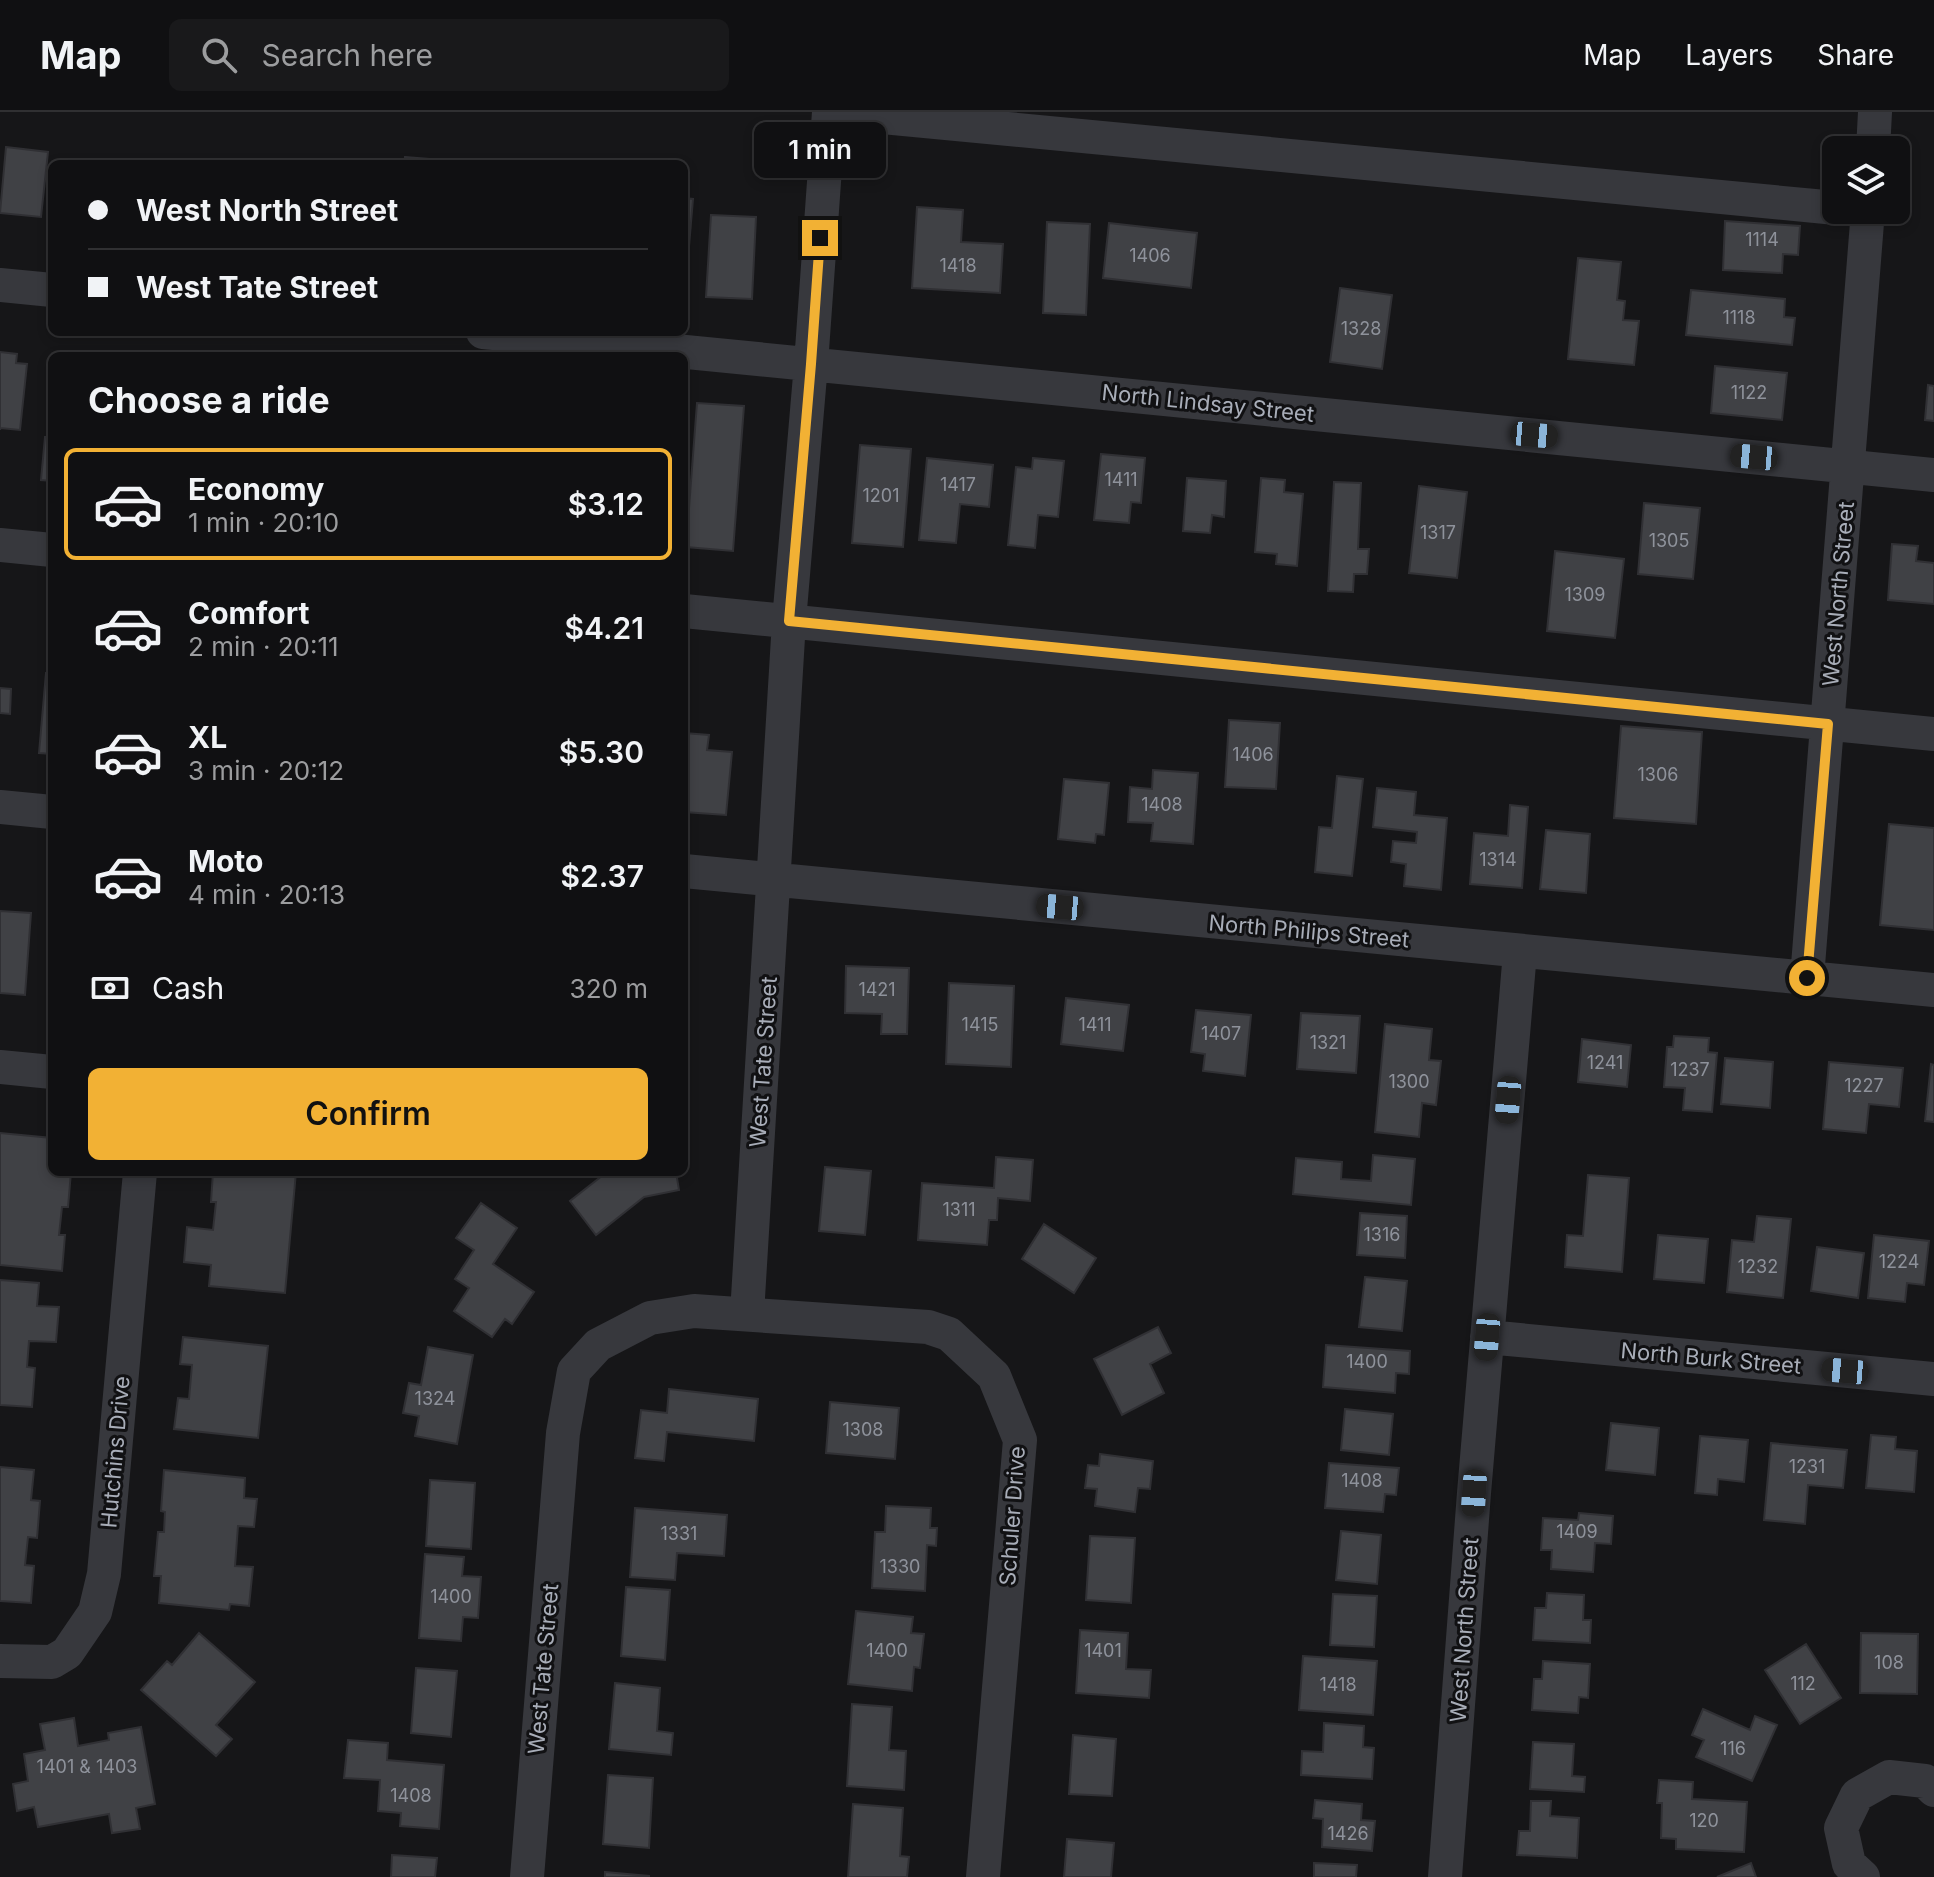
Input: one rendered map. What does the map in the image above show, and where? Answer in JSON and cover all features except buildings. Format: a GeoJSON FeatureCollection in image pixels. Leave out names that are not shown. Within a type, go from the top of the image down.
{"type":"FeatureCollection","features":[{"type":"Feature","properties":{"kind":"street"},"geometry":{"type":"LineString","coordinates":[[829,112],[1822,207]]}},
{"type":"Feature","properties":{"kind":"street","name":"West Tate Street"},"geometry":{"type":"LineString","coordinates":[[527,1877],[563,1433],[574,1371],[598,1345],[650,1318],[694,1311],[747,1314],[789,621],[829,112]]}},
{"type":"Feature","properties":{"kind":"street"},"geometry":{"type":"LineString","coordinates":[[1874,136],[1875,112]]}},
{"type":"Feature","properties":{"kind":"street","name":"West North Street"},"geometry":{"type":"LineString","coordinates":[[1807,978],[1849,466],[1856,224]]}},
{"type":"Feature","properties":{"kind":"street"},"geometry":{"type":"LineString","coordinates":[[0,285],[48,290]]}},
{"type":"Feature","properties":{"kind":"street","name":"North Lindsay Street"},"geometry":{"type":"LineString","coordinates":[[524,336],[1934,475]]}},
{"type":"Feature","properties":{"kind":"street"},"geometry":{"type":"LineString","coordinates":[[0,545],[48,550]]}},
{"type":"Feature","properties":{"kind":"street"},"geometry":{"type":"LineString","coordinates":[[688,611],[1934,734]]}},
{"type":"Feature","properties":{"kind":"street"},"geometry":{"type":"LineString","coordinates":[[0,807],[48,812]]}},
{"type":"Feature","properties":{"kind":"street","name":"North Philips Street"},"geometry":{"type":"LineString","coordinates":[[688,871],[1934,990]]}},
{"type":"Feature","properties":{"kind":"street","name":"West North Street"},"geometry":{"type":"LineString","coordinates":[[1445,1877],[1520,952]]}},
{"type":"Feature","properties":{"kind":"street"},"geometry":{"type":"LineString","coordinates":[[0,1067],[48,1072]]}},
{"type":"Feature","properties":{"kind":"street","name":"Hutchins Drive"},"geometry":{"type":"LineString","coordinates":[[0,1661],[52,1662],[67,1653],[95,1612],[104,1574],[140,1176]]}},
{"type":"Feature","properties":{"kind":"street","name":"Schuler Drive"},"geometry":{"type":"LineString","coordinates":[[747,1314],[928,1327],[949,1334],[994,1376],[1020,1440],[983,1877]]}},
{"type":"Feature","properties":{"kind":"street","name":"North Burk Street"},"geometry":{"type":"LineString","coordinates":[[1487,1337],[1934,1379]]}},
{"type":"Feature","properties":{"kind":"street"},"geometry":{"type":"LineString","coordinates":[[1863,1877],[1849,1864],[1841,1828],[1857,1795],[1889,1777],[1925,1781],[1934,1790]]}},
{"type":"Feature","properties":{"kind":"route"},"geometry":{"type":"LineString","coordinates":[[820,238],[789,621],[1828,724],[1807,978]]}}]}
